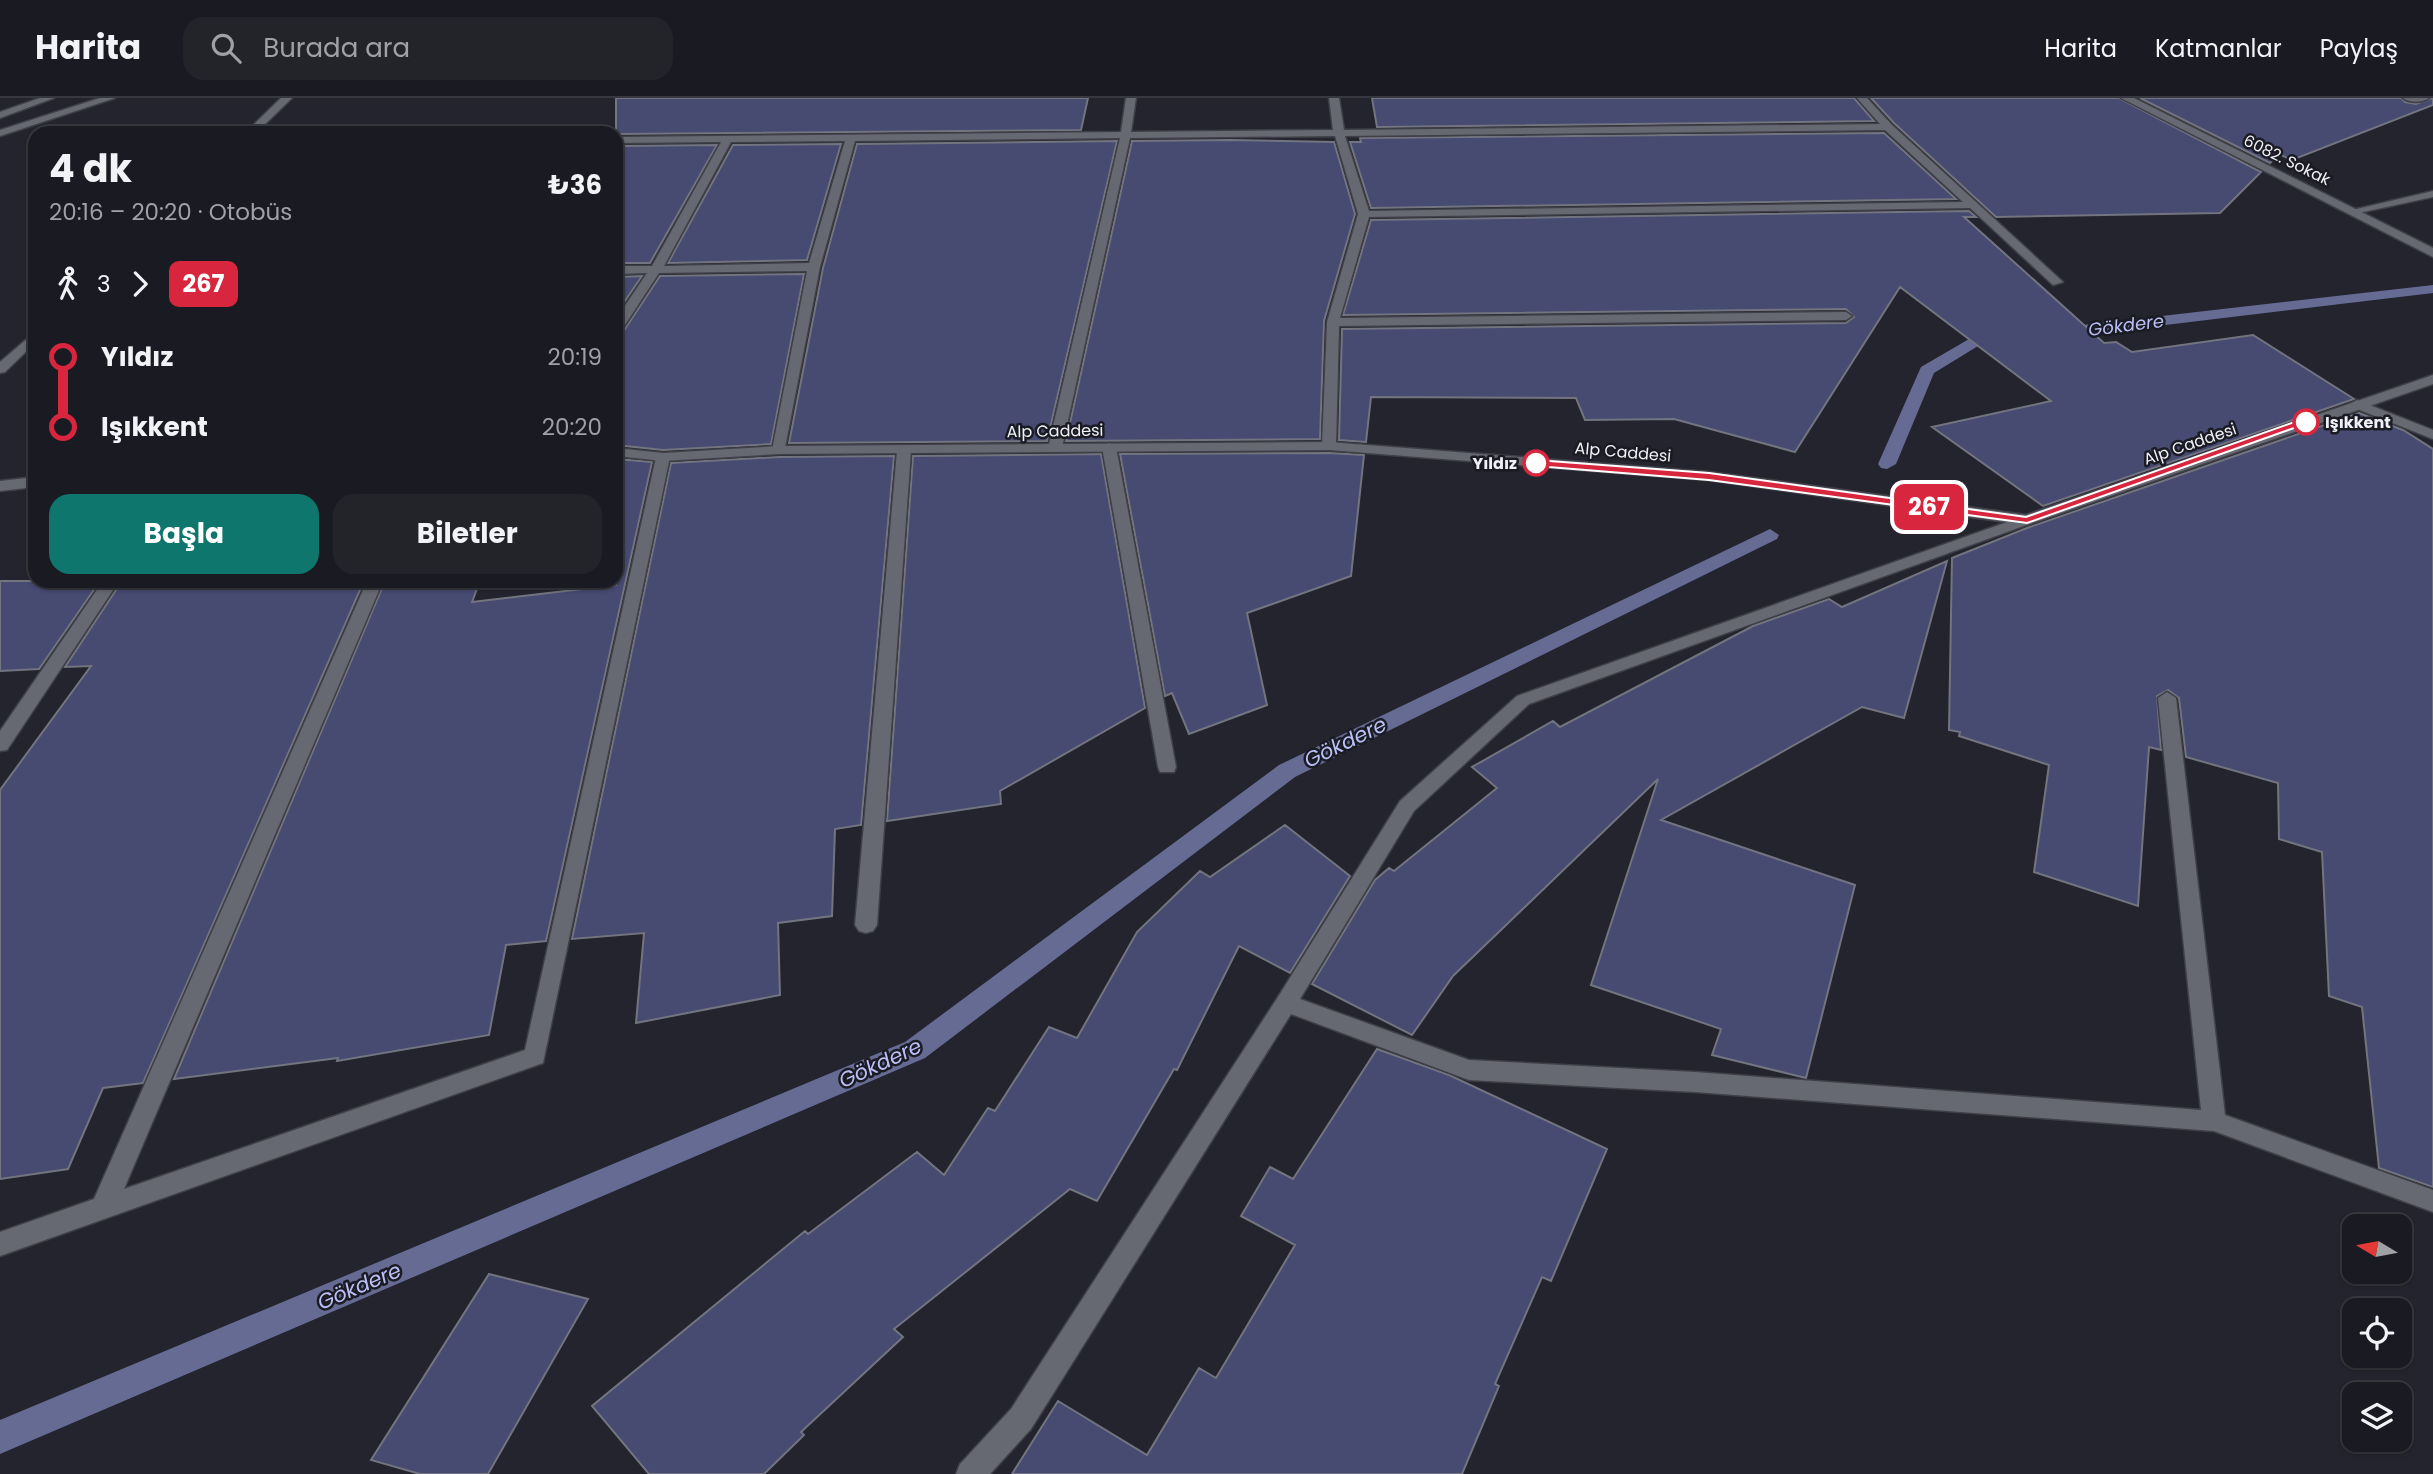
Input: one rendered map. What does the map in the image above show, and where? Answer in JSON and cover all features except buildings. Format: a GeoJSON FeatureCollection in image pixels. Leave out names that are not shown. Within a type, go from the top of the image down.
{"type":"FeatureCollection","features":[{"type":"Feature","properties":{"kind":"street"},"geometry":{"type":"LineString","coordinates":[[0,115],[49,98]]}},
{"type":"Feature","properties":{"kind":"street"},"geometry":{"type":"LineString","coordinates":[[0,133],[110,98]]}},
{"type":"Feature","properties":{"kind":"street"},"geometry":{"type":"LineString","coordinates":[[257,126],[287,98]]}},
{"type":"Feature","properties":{"kind":"street"},"geometry":{"type":"LineString","coordinates":[[1055,448],[1126,134],[1130,98]]}},
{"type":"Feature","properties":{"kind":"street"},"geometry":{"type":"LineString","coordinates":[[1329,446],[1333,322],[1364,214],[1339,133],[1334,98]]}},
{"type":"Feature","properties":{"kind":"street"},"geometry":{"type":"LineString","coordinates":[[1862,98],[1888,127],[2057,282]]}},
{"type":"Feature","properties":{"kind":"street","name":"6082. Sokak"},"geometry":{"type":"LineString","coordinates":[[2126,98],[2433,253]]}},
{"type":"Feature","properties":{"kind":"street"},"geometry":{"type":"LineString","coordinates":[[2408,98],[2433,101]]}},
{"type":"Feature","properties":{"kind":"street"},"geometry":{"type":"LineString","coordinates":[[623,141],[1888,127]]}},
{"type":"Feature","properties":{"kind":"street"},"geometry":{"type":"LineString","coordinates":[[779,450],[814,267],[851,138]]}},
{"type":"Feature","properties":{"kind":"street"},"geometry":{"type":"LineString","coordinates":[[623,318],[656,269],[727,140]]}},
{"type":"Feature","properties":{"kind":"street"},"geometry":{"type":"LineString","coordinates":[[2354,211],[2433,194]]}},
{"type":"Feature","properties":{"kind":"street"},"geometry":{"type":"LineString","coordinates":[[1364,214],[1973,205]]}},
{"type":"Feature","properties":{"kind":"street"},"geometry":{"type":"LineString","coordinates":[[623,270],[814,267]]}},
{"type":"Feature","properties":{"kind":"street"},"geometry":{"type":"LineString","coordinates":[[1333,322],[1846,316]]}},
{"type":"Feature","properties":{"kind":"street"},"geometry":{"type":"LineString","coordinates":[[0,369],[28,343]]}},
{"type":"Feature","properties":{"kind":"street","name":"Alp Caddesi"},"geometry":{"type":"LineString","coordinates":[[623,453],[663,457],[779,450],[1329,446],[1709,476],[2027,520],[2433,379]]}},
{"type":"Feature","properties":{"kind":"street"},"geometry":{"type":"LineString","coordinates":[[2357,404],[2433,435]]}},
{"type":"Feature","properties":{"kind":"street"},"geometry":{"type":"LineString","coordinates":[[1109,447],[1167,767]]}},
{"type":"Feature","properties":{"kind":"street"},"geometry":{"type":"LineString","coordinates":[[866,925],[904,451]]}},
{"type":"Feature","properties":{"kind":"street"},"geometry":{"type":"LineString","coordinates":[[0,1244],[535,1056],[663,457]]}},
{"type":"Feature","properties":{"kind":"street"},"geometry":{"type":"LineString","coordinates":[[0,486],[28,483]]}},
{"type":"Feature","properties":{"kind":"street"},"geometry":{"type":"LineString","coordinates":[[970,1474],[1021,1419],[1286,1003],[1407,806],[1523,701],[2027,520]]}},
{"type":"Feature","properties":{"kind":"street"},"geometry":{"type":"LineString","coordinates":[[0,745],[106,588]]}},
{"type":"Feature","properties":{"kind":"street"},"geometry":{"type":"LineString","coordinates":[[104,1206],[372,588]]}},
{"type":"Feature","properties":{"kind":"street"},"geometry":{"type":"LineString","coordinates":[[2167,698],[2214,1121]]}},
{"type":"Feature","properties":{"kind":"street"},"geometry":{"type":"LineString","coordinates":[[1286,1003],[1469,1070],[1695,1082],[2214,1121],[2433,1201]]}},
{"type":"Feature","properties":{"kind":"waterway","name":"Gökdere"},"geometry":{"type":"LineString","coordinates":[[2057,333],[2433,289]]}},
{"type":"Feature","properties":{"kind":"waterway","name":"Gökdere"},"geometry":{"type":"LineString","coordinates":[[1887,464],[1927,370],[1974,342],[2002,339]]}},
{"type":"Feature","properties":{"kind":"waterway","name":"Gökdere"},"geometry":{"type":"LineString","coordinates":[[0,1437],[915,1050],[1287,771],[1770,535]]}},
{"type":"Feature","properties":{"kind":"bus line","name":"267"},"geometry":{"type":"LineString","coordinates":[[1536,463],[1709,476],[2027,520],[2306,422]]}},
{"type":"Feature","properties":{"kind":"place","name":"Işıkkent"},"geometry":{"type":"Point","coordinates":[2306,422]}},
{"type":"Feature","properties":{"kind":"place","name":"Yıldız"},"geometry":{"type":"Point","coordinates":[1536,463]}}]}
